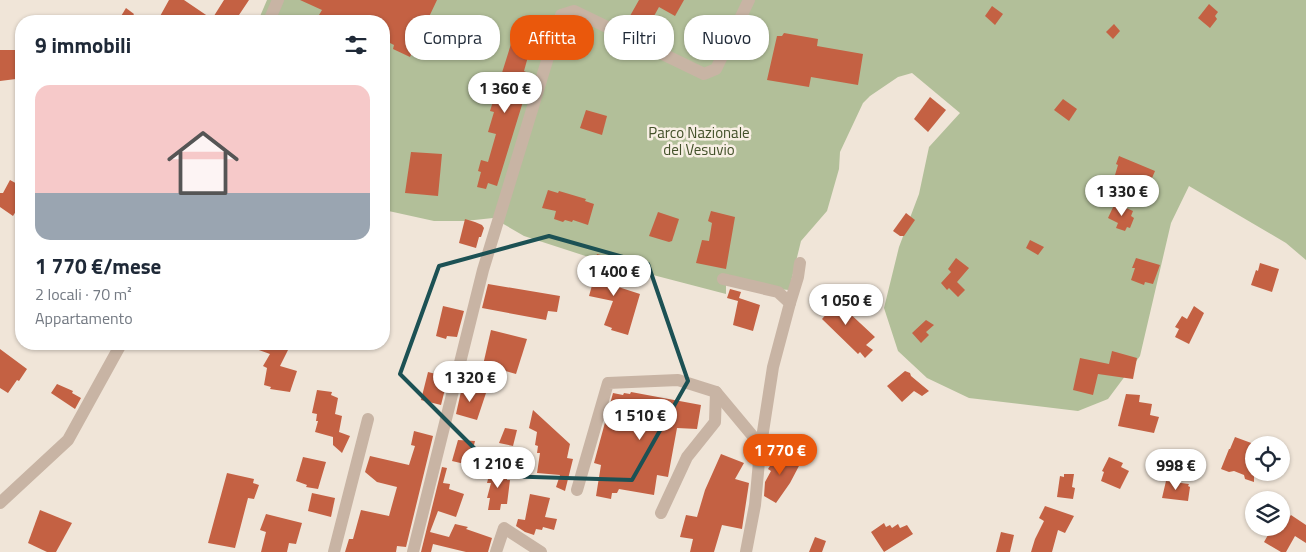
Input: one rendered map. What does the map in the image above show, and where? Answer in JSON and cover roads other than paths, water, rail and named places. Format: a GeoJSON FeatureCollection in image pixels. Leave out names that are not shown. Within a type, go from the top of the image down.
{"type":"FeatureCollection","features":[{"type":"Feature","properties":{"kind":"street"},"geometry":{"type":"LineString","coordinates":[[272,15],[278,0]]}},
{"type":"Feature","properties":{"kind":"street"},"geometry":{"type":"LineString","coordinates":[[413,552],[483,270],[561,14],[574,11],[704,74],[716,69],[749,0]]}},
{"type":"Feature","properties":{"kind":"street"},"geometry":{"type":"LineString","coordinates":[[746,552],[755,505],[761,446],[773,367],[798,277],[800,263]]}},
{"type":"Feature","properties":{"kind":"street"},"geometry":{"type":"LineString","coordinates":[[723,279],[778,292],[790,303]]}},
{"type":"Feature","properties":{"kind":"street"},"geometry":{"type":"LineString","coordinates":[[0,503],[68,440],[118,350]]}},
{"type":"Feature","properties":{"kind":"street"},"geometry":{"type":"LineString","coordinates":[[578,490],[608,383],[678,380],[716,392],[761,446]]}},
{"type":"Feature","properties":{"kind":"street"},"geometry":{"type":"LineString","coordinates":[[661,513],[687,457],[715,422],[716,392]]}},
{"type":"Feature","properties":{"kind":"street"},"geometry":{"type":"LineString","coordinates":[[334,552],[368,419]]}},
{"type":"Feature","properties":{"kind":"street"},"geometry":{"type":"LineString","coordinates":[[496,552],[504,528],[541,552]]}},
{"type":"Feature","properties":{"kind":"park label","name":"Parco Nazionale del Vesuvio"},"geometry":{"type":"Point","coordinates":[699,142]}}]}
